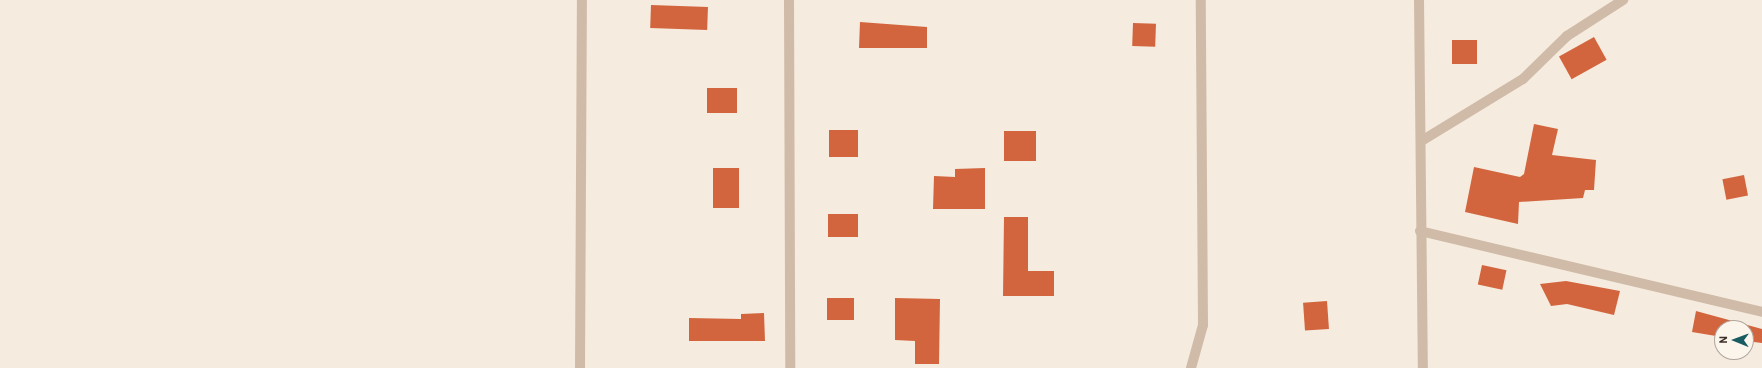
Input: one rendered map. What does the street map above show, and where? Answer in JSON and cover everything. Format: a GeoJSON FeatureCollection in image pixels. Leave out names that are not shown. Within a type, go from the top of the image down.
{"type":"FeatureCollection","features":[{"type":"Feature","properties":{"kind":"street"},"geometry":{"type":"LineString","coordinates":[[580,368],[582,0]]}},
{"type":"Feature","properties":{"kind":"street"},"geometry":{"type":"LineString","coordinates":[[789,0],[790,368]]}},
{"type":"Feature","properties":{"kind":"street"},"geometry":{"type":"LineString","coordinates":[[1191,368],[1203,325],[1201,0]]}},
{"type":"Feature","properties":{"kind":"street"},"geometry":{"type":"LineString","coordinates":[[1419,0],[1423,140],[1420,231],[1423,368]]}},
{"type":"Feature","properties":{"kind":"street"},"geometry":{"type":"LineString","coordinates":[[1423,140],[1522,79],[1567,36],[1623,0]]}},
{"type":"Feature","properties":{"kind":"street"},"geometry":{"type":"LineString","coordinates":[[1420,231],[1634,279],[1762,312]]}},
{"type":"Feature","properties":{"kind":"building"},"geometry":{"type":"Polygon","coordinates":[[[651,5],[708,7],[707,30],[650,28],[651,5]]]}},
{"type":"Feature","properties":{"kind":"building"},"geometry":{"type":"Polygon","coordinates":[[[860,22],[927,27],[927,48],[859,48],[860,22]]]}},
{"type":"Feature","properties":{"kind":"building"},"geometry":{"type":"Polygon","coordinates":[[[1133,23],[1156,24],[1155,47],[1132,46],[1133,23]]]}},
{"type":"Feature","properties":{"kind":"building"},"geometry":{"type":"Polygon","coordinates":[[[1594,37],[1607,60],[1572,79],[1559,56],[1594,37]]]}},
{"type":"Feature","properties":{"kind":"building"},"geometry":{"type":"Polygon","coordinates":[[[1452,40],[1477,40],[1477,64],[1452,64],[1452,40]]]}},
{"type":"Feature","properties":{"kind":"building"},"geometry":{"type":"Polygon","coordinates":[[[707,88],[737,88],[737,113],[707,113],[707,88]]]}},
{"type":"Feature","properties":{"kind":"building"},"geometry":{"type":"Polygon","coordinates":[[[1534,124],[1558,129],[1552,155],[1596,160],[1594,190],[1585,190],[1583,198],[1519,202],[1518,224],[1465,212],[1474,167],[1520,177],[1524,174],[1534,124]]]}},
{"type":"Feature","properties":{"kind":"building"},"geometry":{"type":"Polygon","coordinates":[[[829,130],[858,130],[858,157],[829,157],[829,130]]]}},
{"type":"Feature","properties":{"kind":"building"},"geometry":{"type":"Polygon","coordinates":[[[1004,131],[1036,131],[1036,161],[1004,161],[1004,131]]]}},
{"type":"Feature","properties":{"kind":"building"},"geometry":{"type":"Polygon","coordinates":[[[713,168],[739,168],[739,208],[713,208],[713,168]]]}},
{"type":"Feature","properties":{"kind":"building"},"geometry":{"type":"Polygon","coordinates":[[[985,168],[985,209],[933,209],[934,176],[955,177],[955,169],[985,168]]]}},
{"type":"Feature","properties":{"kind":"building"},"geometry":{"type":"Polygon","coordinates":[[[1744,175],[1748,196],[1726,200],[1722,179],[1744,175]]]}},
{"type":"Feature","properties":{"kind":"building"},"geometry":{"type":"Polygon","coordinates":[[[828,214],[858,214],[858,237],[828,237],[828,214]]]}},
{"type":"Feature","properties":{"kind":"building"},"geometry":{"type":"Polygon","coordinates":[[[1004,217],[1028,217],[1028,271],[1054,271],[1054,296],[1003,296],[1004,217]]]}},
{"type":"Feature","properties":{"kind":"building"},"geometry":{"type":"Polygon","coordinates":[[[1482,265],[1506,270],[1502,290],[1478,285],[1482,265]]]}},
{"type":"Feature","properties":{"kind":"building"},"geometry":{"type":"Polygon","coordinates":[[[1566,281],[1620,291],[1614,315],[1567,304],[1551,306],[1540,284],[1566,281]]]}},
{"type":"Feature","properties":{"kind":"building"},"geometry":{"type":"Polygon","coordinates":[[[827,298],[854,298],[854,320],[827,320],[827,298]]]}},
{"type":"Feature","properties":{"kind":"building"},"geometry":{"type":"Polygon","coordinates":[[[895,298],[940,299],[939,364],[915,364],[915,341],[895,340],[895,298]]]}},
{"type":"Feature","properties":{"kind":"building"},"geometry":{"type":"Polygon","coordinates":[[[1327,301],[1329,329],[1305,331],[1303,303],[1327,301]]]}},
{"type":"Feature","properties":{"kind":"building"},"geometry":{"type":"Polygon","coordinates":[[[1696,311],[1729,320],[1714,320],[1714,336],[1692,332],[1696,311]]]}},
{"type":"Feature","properties":{"kind":"building"},"geometry":{"type":"Polygon","coordinates":[[[764,313],[765,341],[689,341],[689,318],[741,319],[741,314],[764,313]]]}},
{"type":"Feature","properties":{"kind":"building"},"geometry":{"type":"Polygon","coordinates":[[[1754,327],[1762,329],[1762,343],[1754,342],[1754,327]]]}}]}
